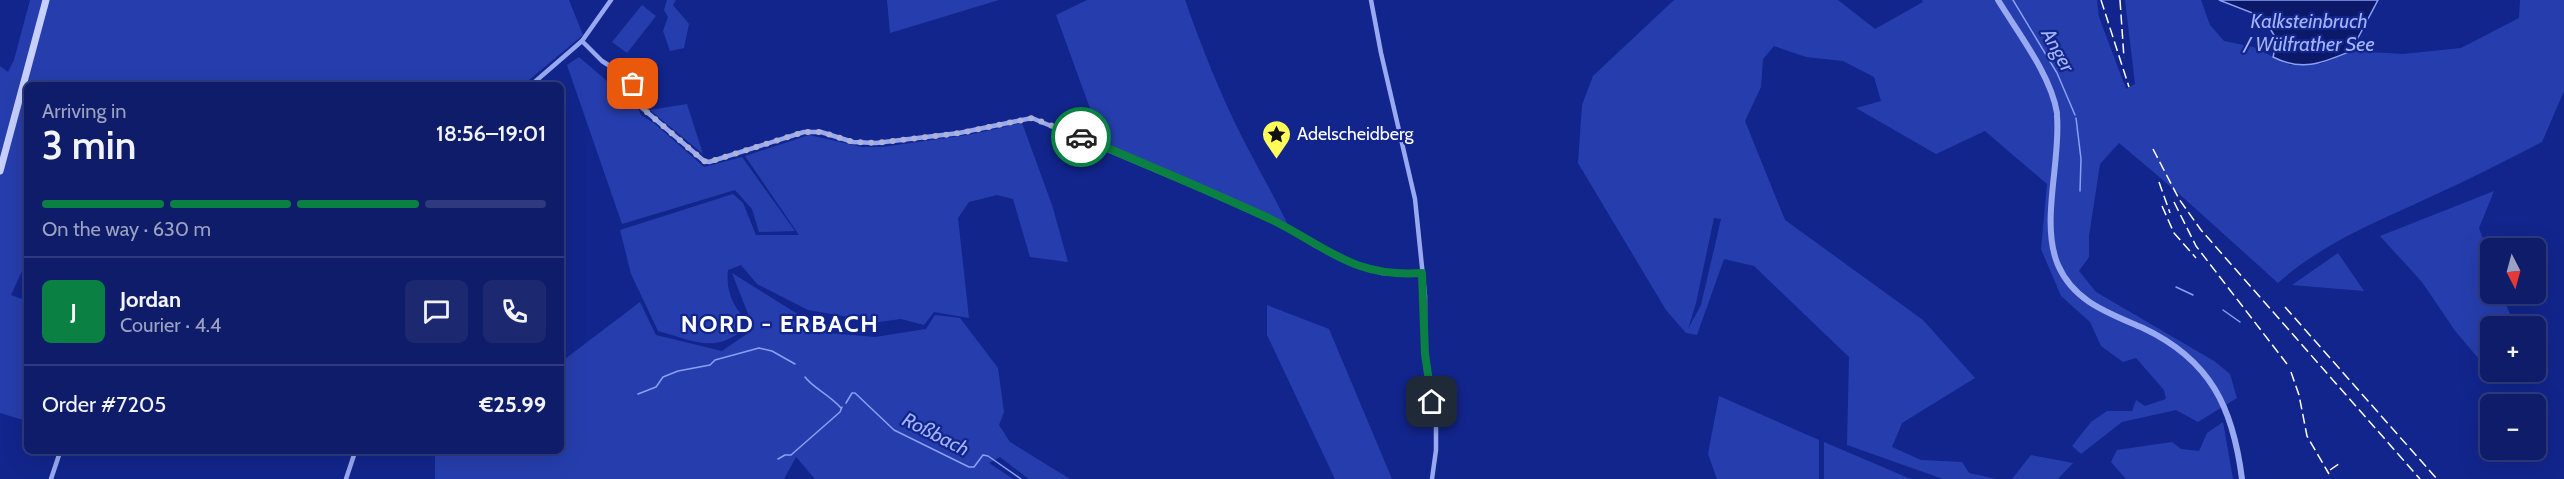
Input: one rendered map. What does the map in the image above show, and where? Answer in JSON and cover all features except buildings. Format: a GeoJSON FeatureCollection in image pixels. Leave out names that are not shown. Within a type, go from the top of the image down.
{"type":"FeatureCollection","features":[{"type":"Feature","properties":{"kind":"main road"},"geometry":{"type":"LineString","coordinates":[[0,171],[46,0]]}},
{"type":"Feature","properties":{"kind":"street"},"geometry":{"type":"LineString","coordinates":[[535,82],[582,41],[611,0]]}},
{"type":"Feature","properties":{"kind":"street"},"geometry":{"type":"LineString","coordinates":[[1371,0],[1380,53],[1415,199],[1422,273],[1425,354],[1436,418],[1436,450],[1432,479]]}},
{"type":"Feature","properties":{"kind":"street"},"geometry":{"type":"LineString","coordinates":[[1998,0],[2047,82],[2054,98],[2057,114],[2052,230],[2054,251],[2062,274],[2084,300],[2173,345],[2199,367],[2212,382],[2230,418],[2242,479]]}},
{"type":"Feature","properties":{"kind":"street"},"geometry":{"type":"LineString","coordinates":[[582,41],[602,61],[630,79],[641,107],[704,161],[709,162],[804,132],[821,132],[853,142],[876,143],[960,133],[1032,118],[1269,218],[1316,246],[1352,263],[1382,273],[1422,273]]}},
{"type":"Feature","properties":{"kind":"street"},"geometry":{"type":"LineString","coordinates":[[51,479],[59,454]]}},
{"type":"Feature","properties":{"kind":"street"},"geometry":{"type":"LineString","coordinates":[[346,479],[354,454]]}},
{"type":"Feature","properties":{"kind":"shaded area"},"geometry":{"type":"Polygon","coordinates":[[[30,0],[569,0],[583,35],[527,82],[24,82],[24,267],[11,295],[24,300],[23,420],[0,413],[0,66],[8,72],[14,60],[30,0]]]}},
{"type":"Feature","properties":{"kind":"shaded area"},"geometry":{"type":"Polygon","coordinates":[[[667,0],[676,0],[673,5],[689,24],[684,48],[670,51],[663,31],[668,17],[664,10],[667,0]]]}},
{"type":"Feature","properties":{"kind":"shaded area"},"geometry":{"type":"Polygon","coordinates":[[[887,0],[999,0],[890,33],[887,0]]]}},
{"type":"Feature","properties":{"kind":"shaded area"},"geometry":{"type":"Polygon","coordinates":[[[1087,0],[1185,0],[1227,107],[1289,227],[1103,144],[1056,15],[1087,0]]]}},
{"type":"Feature","properties":{"kind":"shaded area"},"geometry":{"type":"Polygon","coordinates":[[[1674,0],[1838,0],[1875,29],[1923,2],[1922,0],[2097,0],[2099,17],[2126,89],[2135,84],[2125,0],[2201,0],[2210,25],[2224,41],[2253,47],[2290,65],[2320,64],[2351,51],[2403,54],[2461,48],[2519,18],[2520,0],[2564,0],[2564,91],[2542,142],[2351,234],[2313,256],[2278,283],[2119,143],[2100,164],[2089,236],[2089,257],[2079,271],[2096,292],[2214,361],[2230,374],[2237,398],[2198,422],[2176,410],[2122,422],[2081,454],[2072,446],[2091,422],[2107,411],[2132,411],[2136,400],[2145,406],[2166,399],[2164,390],[2136,358],[2123,362],[2101,346],[2090,322],[2061,296],[2041,249],[2047,184],[1985,131],[1936,154],[1856,108],[1881,101],[1874,77],[1843,61],[1806,57],[1774,46],[1763,59],[1761,87],[1745,121],[1785,220],[1923,320],[1975,378],[1902,423],[1892,447],[1921,460],[1962,462],[1969,473],[1996,479],[1943,479],[1847,445],[1849,357],[1754,266],[1724,259],[1697,335],[1686,333],[1666,310],[1578,163],[1582,105],[1593,76],[1674,0]],[[1714,218],[1696,303],[1688,329],[1701,305],[1721,219],[1714,218]]]}},
{"type":"Feature","properties":{"kind":"shaded area"},"geometry":{"type":"Polygon","coordinates":[[[642,5],[656,16],[627,53],[612,42],[642,5]]]}},
{"type":"Feature","properties":{"kind":"shaded area"},"geometry":{"type":"Polygon","coordinates":[[[579,57],[614,87],[626,81],[641,115],[655,124],[704,167],[742,157],[795,231],[759,232],[752,209],[735,190],[622,224],[567,65],[579,57]]]}},
{"type":"Feature","properties":{"kind":"shaded area"},"geometry":{"type":"Polygon","coordinates":[[[687,104],[703,154],[650,110],[687,104]]]}},
{"type":"Feature","properties":{"kind":"shaded area"},"geometry":{"type":"Polygon","coordinates":[[[1022,123],[1052,205],[1068,262],[1030,257],[1013,199],[997,195],[969,202],[958,218],[969,318],[934,312],[924,325],[901,319],[878,322],[808,310],[757,284],[741,265],[728,270],[730,295],[743,317],[739,333],[729,339],[709,343],[658,331],[631,274],[620,230],[733,194],[743,203],[756,235],[799,235],[745,156],[809,135],[862,147],[882,147],[968,135],[1022,123]]]}},
{"type":"Feature","properties":{"kind":"shaded area"},"geometry":{"type":"Polygon","coordinates":[[[2494,191],[2479,228],[2483,238],[2480,238],[2480,304],[2506,304],[2511,316],[2480,316],[2480,360],[2456,332],[2422,282],[2380,236],[2494,191]]]}},
{"type":"Feature","properties":{"kind":"shaded area"},"geometry":{"type":"Polygon","coordinates":[[[2338,253],[2364,291],[2292,285],[2338,253]]]}},
{"type":"Feature","properties":{"kind":"shaded area"},"geometry":{"type":"Polygon","coordinates":[[[732,273],[828,333],[875,337],[926,329],[935,315],[960,318],[998,368],[1004,412],[999,425],[1010,442],[1070,479],[1029,479],[1000,457],[989,463],[1013,479],[815,479],[796,457],[784,479],[435,479],[435,454],[564,454],[564,360],[640,302],[656,335],[722,351],[754,329],[732,273]]]}},
{"type":"Feature","properties":{"kind":"shaded area"},"geometry":{"type":"Polygon","coordinates":[[[1267,305],[1329,329],[1392,479],[1335,479],[1267,335],[1267,305]]]}},
{"type":"Feature","properties":{"kind":"shaded area"},"geometry":{"type":"Polygon","coordinates":[[[1719,396],[1819,440],[1819,479],[1717,479],[1708,454],[1719,396]]]}},
{"type":"Feature","properties":{"kind":"shaded area"},"geometry":{"type":"Polygon","coordinates":[[[2223,422],[2233,479],[2126,479],[2111,462],[2117,450],[2172,442],[2181,449],[2199,451],[2207,433],[2223,422]]]}},
{"type":"Feature","properties":{"kind":"shaded area"},"geometry":{"type":"Polygon","coordinates":[[[1824,442],[1906,477],[1913,479],[1824,479],[1824,442]]]}},
{"type":"Feature","properties":{"kind":"shaded area"},"geometry":{"type":"Polygon","coordinates":[[[2031,455],[2073,463],[2058,479],[2012,479],[2031,455]]]}},
{"type":"Feature","properties":{"kind":"water","name":"Kalksteinbruch / Wülfrather See"},"geometry":{"type":"Polygon","coordinates":[[[2219,0],[2378,0],[2351,51],[2321,62],[2303,65],[2284,62],[2273,57],[2277,40],[2263,17],[2219,0]]]}},
{"type":"Feature","properties":{"kind":"waterway","name":"Anger"},"geometry":{"type":"LineString","coordinates":[[2013,0],[2057,73],[2075,115]]}},
{"type":"Feature","properties":{"kind":"waterway","name":"Anger"},"geometry":{"type":"LineString","coordinates":[[2076,118],[2081,159],[2080,191]]}},
{"type":"Feature","properties":{"kind":"waterway","name":"Anger"},"geometry":{"type":"LineString","coordinates":[[2176,287],[2193,295]]}},
{"type":"Feature","properties":{"kind":"waterway","name":"Anger"},"geometry":{"type":"LineString","coordinates":[[2223,310],[2240,322]]}},
{"type":"Feature","properties":{"kind":"waterway"},"geometry":{"type":"LineString","coordinates":[[638,394],[656,387],[663,377],[678,371],[710,365],[715,360],[759,348],[772,351],[795,364]]}},
{"type":"Feature","properties":{"kind":"waterway"},"geometry":{"type":"LineString","coordinates":[[805,377],[841,408]]}},
{"type":"Feature","properties":{"kind":"waterway","name":"Roßbach"},"geometry":{"type":"LineString","coordinates":[[846,403],[852,393],[855,393],[894,430],[969,467],[974,467],[983,455],[988,456],[1021,479]]}},
{"type":"Feature","properties":{"kind":"waterway","name":"Roßbach"},"geometry":{"type":"LineString","coordinates":[[778,459],[791,455],[840,412],[842,407]]}},
{"type":"Feature","properties":{"kind":"railway"},"geometry":{"type":"LineString","coordinates":[[2101,0],[2129,87]]}},
{"type":"Feature","properties":{"kind":"railway"},"geometry":{"type":"LineString","coordinates":[[2120,0],[2124,58]]}},
{"type":"Feature","properties":{"kind":"railway"},"geometry":{"type":"LineString","coordinates":[[2153,149],[2179,199],[2201,230],[2420,479]]}},
{"type":"Feature","properties":{"kind":"railway"},"geometry":{"type":"LineString","coordinates":[[2159,182],[2170,213]]}},
{"type":"Feature","properties":{"kind":"railway"},"geometry":{"type":"LineString","coordinates":[[2174,202],[2196,246],[2287,364]]}},
{"type":"Feature","properties":{"kind":"railway"},"geometry":{"type":"LineString","coordinates":[[2162,206],[2174,233],[2196,258]]}},
{"type":"Feature","properties":{"kind":"railway"},"geometry":{"type":"LineString","coordinates":[[2285,307],[2437,479]]}},
{"type":"Feature","properties":{"kind":"railway"},"geometry":{"type":"LineString","coordinates":[[2291,372],[2299,395],[2307,436],[2329,474]]}},
{"type":"Feature","properties":{"kind":"railway"},"geometry":{"type":"LineString","coordinates":[[2330,470],[2340,463]]}},
{"type":"Feature","properties":{"kind":"way so far"},"geometry":{"type":"LineString","coordinates":[[633,84],[641,107],[704,161],[709,162],[804,132],[821,132],[853,142],[876,143],[911,137],[960,133],[1032,118],[1081,137]]}},
{"type":"Feature","properties":{"kind":"place","name":"Adelscheidberg"},"geometry":{"type":"Point","coordinates":[1276,160]}},
{"type":"Feature","properties":{"kind":"district","name":"NORD - ERBACH"},"geometry":{"type":"Point","coordinates":[780,324]}},
{"type":"Feature","properties":{"kind":"route"},"geometry":{"type":"LineString","coordinates":[[1081,137],[1276,222],[1316,246],[1352,263],[1382,273],[1422,273],[1425,296],[1425,354],[1432,402]]}}]}
